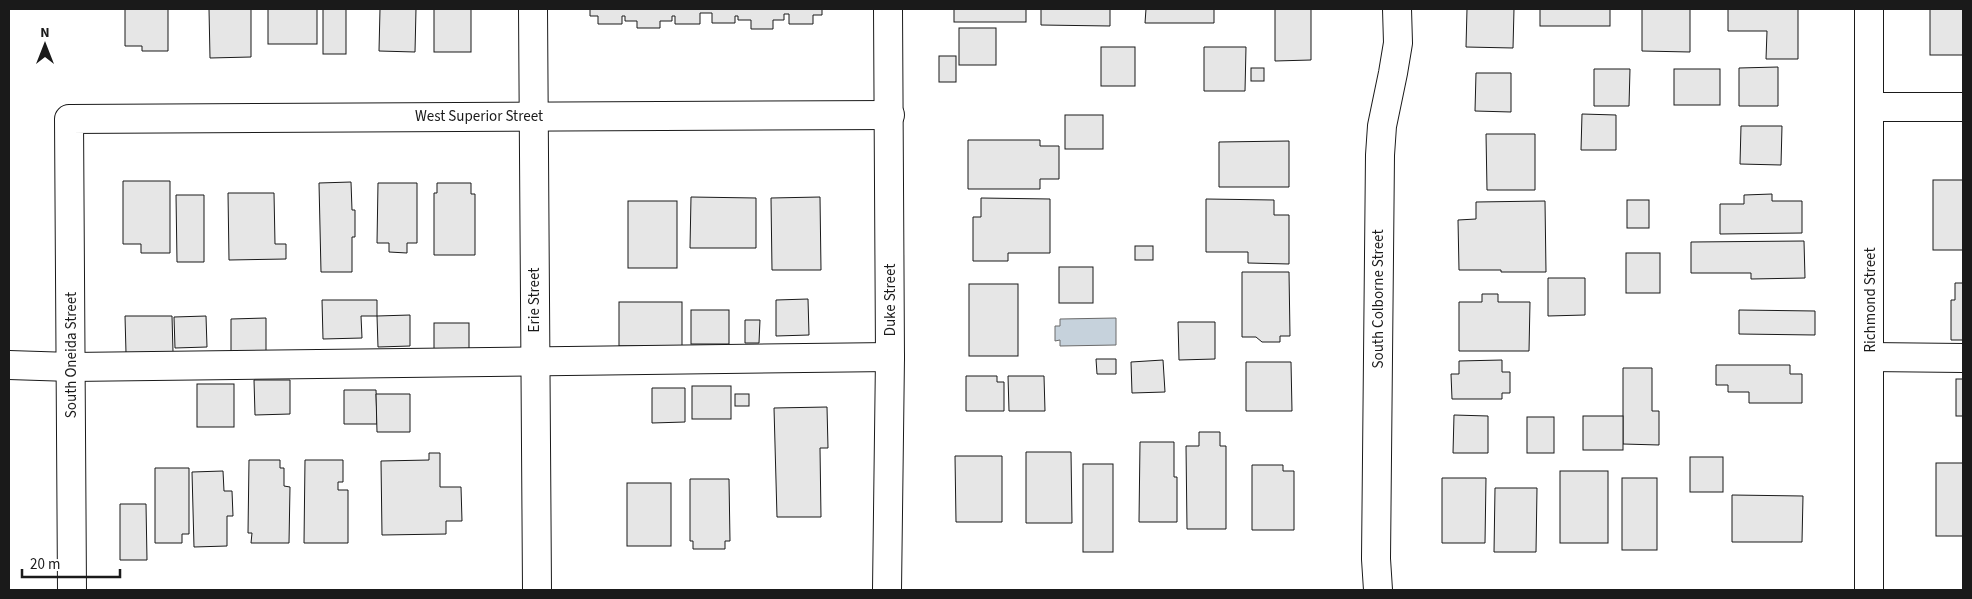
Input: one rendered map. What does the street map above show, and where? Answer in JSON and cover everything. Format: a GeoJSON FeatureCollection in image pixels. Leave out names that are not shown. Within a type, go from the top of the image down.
{"type":"FeatureCollection","features":[{"type":"Feature","properties":{"kind":"street","name":"Erie Street"},"geometry":{"type":"LineString","coordinates":[[533,9],[537,590]]}},
{"type":"Feature","properties":{"kind":"street","name":"Duke Street"},"geometry":{"type":"LineString","coordinates":[[887,590],[890,357],[888,9]]}},
{"type":"Feature","properties":{"kind":"street","name":"South Colborne Street"},"geometry":{"type":"LineString","coordinates":[[1378,590],[1376,559],[1380,155],[1382,126],[1394,73],[1398,43],[1397,9]]}},
{"type":"Feature","properties":{"kind":"street","name":"Richmond Street"},"geometry":{"type":"LineString","coordinates":[[1869,9],[1869,590]]}},
{"type":"Feature","properties":{"kind":"street"},"geometry":{"type":"LineString","coordinates":[[1869,107],[1963,107]]}},
{"type":"Feature","properties":{"kind":"street","name":"West Superior Street"},"geometry":{"type":"LineString","coordinates":[[69,119],[890,115]]}},
{"type":"Feature","properties":{"kind":"street","name":"South Oneida Street"},"geometry":{"type":"LineString","coordinates":[[69,119],[72,590]]}},
{"type":"Feature","properties":{"kind":"street"},"geometry":{"type":"LineString","coordinates":[[9,365],[71,367],[890,357]]}},
{"type":"Feature","properties":{"kind":"street"},"geometry":{"type":"LineString","coordinates":[[1870,357],[1963,358]]}},
{"type":"Feature","properties":{"kind":"shaded area"},"geometry":{"type":"Polygon","coordinates":[[[1116,318],[1116,345],[1060,346],[1060,340],[1055,341],[1055,326],[1060,326],[1060,319],[1116,318]]]}},
{"type":"Feature","properties":{"kind":"building"},"geometry":{"type":"Polygon","coordinates":[[[125,9],[168,9],[168,51],[142,51],[142,46],[125,46],[125,9]]]}},
{"type":"Feature","properties":{"kind":"building"},"geometry":{"type":"Polygon","coordinates":[[[209,9],[251,9],[251,57],[210,58],[209,9]]]}},
{"type":"Feature","properties":{"kind":"building"},"geometry":{"type":"Polygon","coordinates":[[[268,9],[317,9],[317,44],[268,44],[268,9]]]}},
{"type":"Feature","properties":{"kind":"building"},"geometry":{"type":"Polygon","coordinates":[[[323,9],[346,9],[346,54],[323,54],[323,9]]]}},
{"type":"Feature","properties":{"kind":"building"},"geometry":{"type":"Polygon","coordinates":[[[380,9],[416,9],[415,52],[379,51],[380,9]]]}},
{"type":"Feature","properties":{"kind":"building"},"geometry":{"type":"Polygon","coordinates":[[[434,9],[471,9],[471,52],[434,52],[434,9]]]}},
{"type":"Feature","properties":{"kind":"building"},"geometry":{"type":"Polygon","coordinates":[[[590,9],[822,9],[822,15],[813,15],[813,24],[789,24],[789,14],[784,14],[784,20],[773,20],[773,29],[751,29],[751,20],[738,20],[738,16],[735,16],[735,23],[712,23],[712,13],[700,13],[700,24],[675,24],[675,16],[672,16],[672,21],[660,21],[660,28],[637,28],[637,21],[625,21],[625,16],[622,16],[622,24],[598,24],[598,16],[590,16],[590,9]]]}},
{"type":"Feature","properties":{"kind":"building"},"geometry":{"type":"Polygon","coordinates":[[[954,9],[1026,9],[1026,22],[954,22],[954,9]]]}},
{"type":"Feature","properties":{"kind":"building"},"geometry":{"type":"Polygon","coordinates":[[[1041,9],[1110,9],[1110,26],[1041,25],[1041,9]]]}},
{"type":"Feature","properties":{"kind":"building"},"geometry":{"type":"Polygon","coordinates":[[[1146,9],[1214,9],[1214,23],[1145,23],[1146,9]]]}},
{"type":"Feature","properties":{"kind":"building"},"geometry":{"type":"Polygon","coordinates":[[[1275,9],[1311,9],[1311,60],[1275,61],[1275,9]]]}},
{"type":"Feature","properties":{"kind":"building"},"geometry":{"type":"Polygon","coordinates":[[[1467,9],[1514,9],[1513,48],[1466,47],[1467,9]]]}},
{"type":"Feature","properties":{"kind":"building"},"geometry":{"type":"Polygon","coordinates":[[[1540,9],[1610,9],[1610,26],[1540,26],[1540,9]]]}},
{"type":"Feature","properties":{"kind":"building"},"geometry":{"type":"Polygon","coordinates":[[[1642,9],[1690,9],[1690,52],[1642,51],[1642,9]]]}},
{"type":"Feature","properties":{"kind":"building"},"geometry":{"type":"Polygon","coordinates":[[[1728,9],[1798,9],[1798,59],[1766,59],[1767,31],[1728,31],[1728,9]]]}},
{"type":"Feature","properties":{"kind":"building"},"geometry":{"type":"Polygon","coordinates":[[[1930,9],[1963,9],[1963,55],[1930,55],[1930,9]]]}},
{"type":"Feature","properties":{"kind":"building"},"geometry":{"type":"Polygon","coordinates":[[[959,28],[996,28],[996,65],[959,65],[959,28]]]}},
{"type":"Feature","properties":{"kind":"building"},"geometry":{"type":"Polygon","coordinates":[[[1101,47],[1135,47],[1135,86],[1101,86],[1101,47]]]}},
{"type":"Feature","properties":{"kind":"building"},"geometry":{"type":"Polygon","coordinates":[[[1204,47],[1246,47],[1245,91],[1204,91],[1204,47]]]}},
{"type":"Feature","properties":{"kind":"building"},"geometry":{"type":"Polygon","coordinates":[[[939,56],[956,56],[956,82],[939,82],[939,56]]]}},
{"type":"Feature","properties":{"kind":"building"},"geometry":{"type":"Polygon","coordinates":[[[1778,67],[1778,106],[1739,106],[1739,68],[1778,67]]]}},
{"type":"Feature","properties":{"kind":"building"},"geometry":{"type":"Polygon","coordinates":[[[1251,68],[1264,68],[1264,81],[1251,81],[1251,68]]]}},
{"type":"Feature","properties":{"kind":"building"},"geometry":{"type":"Polygon","coordinates":[[[1594,69],[1630,69],[1629,106],[1594,106],[1594,69]]]}},
{"type":"Feature","properties":{"kind":"building"},"geometry":{"type":"Polygon","coordinates":[[[1674,69],[1720,69],[1720,105],[1674,105],[1674,69]]]}},
{"type":"Feature","properties":{"kind":"building"},"geometry":{"type":"Polygon","coordinates":[[[1476,73],[1511,73],[1511,112],[1475,111],[1476,73]]]}},
{"type":"Feature","properties":{"kind":"building"},"geometry":{"type":"Polygon","coordinates":[[[1582,114],[1616,115],[1616,150],[1581,150],[1582,114]]]}},
{"type":"Feature","properties":{"kind":"building"},"geometry":{"type":"Polygon","coordinates":[[[1065,115],[1103,115],[1103,149],[1065,149],[1065,115]]]}},
{"type":"Feature","properties":{"kind":"building"},"geometry":{"type":"Polygon","coordinates":[[[1741,126],[1782,126],[1781,165],[1740,164],[1741,126]]]}},
{"type":"Feature","properties":{"kind":"building"},"geometry":{"type":"Polygon","coordinates":[[[1486,134],[1535,134],[1535,190],[1487,190],[1486,134]]]}},
{"type":"Feature","properties":{"kind":"building"},"geometry":{"type":"Polygon","coordinates":[[[968,140],[1040,140],[1040,146],[1059,146],[1059,179],[1040,179],[1040,189],[968,189],[968,140]]]}},
{"type":"Feature","properties":{"kind":"building"},"geometry":{"type":"Polygon","coordinates":[[[1289,141],[1289,187],[1219,187],[1219,142],[1289,141]]]}},
{"type":"Feature","properties":{"kind":"building"},"geometry":{"type":"Polygon","coordinates":[[[1933,180],[1963,180],[1963,250],[1933,250],[1933,180]]]}},
{"type":"Feature","properties":{"kind":"building"},"geometry":{"type":"Polygon","coordinates":[[[123,181],[170,181],[170,253],[141,253],[141,244],[123,244],[123,181]]]}},
{"type":"Feature","properties":{"kind":"building"},"geometry":{"type":"Polygon","coordinates":[[[351,182],[352,210],[355,210],[355,237],[352,237],[352,272],[321,272],[319,183],[351,182]]]}},
{"type":"Feature","properties":{"kind":"building"},"geometry":{"type":"Polygon","coordinates":[[[378,183],[417,183],[417,243],[407,243],[407,253],[389,252],[389,243],[377,243],[378,183]]]}},
{"type":"Feature","properties":{"kind":"building"},"geometry":{"type":"Polygon","coordinates":[[[437,183],[471,183],[471,194],[475,194],[475,255],[434,255],[434,193],[437,193],[437,183]]]}},
{"type":"Feature","properties":{"kind":"building"},"geometry":{"type":"Polygon","coordinates":[[[228,193],[274,193],[275,244],[286,244],[286,259],[229,260],[228,193]]]}},
{"type":"Feature","properties":{"kind":"building"},"geometry":{"type":"Polygon","coordinates":[[[1772,194],[1772,201],[1802,201],[1802,233],[1720,234],[1720,204],[1744,204],[1744,195],[1772,194]]]}},
{"type":"Feature","properties":{"kind":"building"},"geometry":{"type":"Polygon","coordinates":[[[176,195],[204,195],[204,262],[177,262],[176,195]]]}},
{"type":"Feature","properties":{"kind":"building"},"geometry":{"type":"Polygon","coordinates":[[[691,197],[756,198],[756,248],[690,248],[691,197]]]}},
{"type":"Feature","properties":{"kind":"building"},"geometry":{"type":"Polygon","coordinates":[[[820,197],[821,270],[772,270],[771,198],[820,197]]]}},
{"type":"Feature","properties":{"kind":"building"},"geometry":{"type":"Polygon","coordinates":[[[981,198],[1050,199],[1050,253],[1008,253],[1008,261],[973,261],[973,217],[981,217],[981,198]]]}},
{"type":"Feature","properties":{"kind":"building"},"geometry":{"type":"Polygon","coordinates":[[[1206,199],[1274,200],[1274,215],[1289,215],[1289,264],[1248,263],[1248,252],[1206,252],[1206,199]]]}},
{"type":"Feature","properties":{"kind":"building"},"geometry":{"type":"Polygon","coordinates":[[[1627,200],[1649,200],[1649,228],[1627,228],[1627,200]]]}},
{"type":"Feature","properties":{"kind":"building"},"geometry":{"type":"Polygon","coordinates":[[[628,201],[677,201],[677,268],[628,268],[628,201]]]}},
{"type":"Feature","properties":{"kind":"building"},"geometry":{"type":"Polygon","coordinates":[[[1545,201],[1546,272],[1459,270],[1458,220],[1476,219],[1476,202],[1545,201]]]}},
{"type":"Feature","properties":{"kind":"building"},"geometry":{"type":"Polygon","coordinates":[[[1804,241],[1805,278],[1751,279],[1751,273],[1691,273],[1691,242],[1804,241]]]}},
{"type":"Feature","properties":{"kind":"building"},"geometry":{"type":"Polygon","coordinates":[[[1135,246],[1153,246],[1153,260],[1135,260],[1135,246]]]}},
{"type":"Feature","properties":{"kind":"building"},"geometry":{"type":"Polygon","coordinates":[[[1626,253],[1660,253],[1660,293],[1626,293],[1626,253]]]}},
{"type":"Feature","properties":{"kind":"building"},"geometry":{"type":"Polygon","coordinates":[[[1059,267],[1093,267],[1093,303],[1059,303],[1059,267]]]}},
{"type":"Feature","properties":{"kind":"building"},"geometry":{"type":"Polygon","coordinates":[[[1242,272],[1289,272],[1290,336],[1280,336],[1280,342],[1262,342],[1256,337],[1242,337],[1242,272]]]}},
{"type":"Feature","properties":{"kind":"building"},"geometry":{"type":"Polygon","coordinates":[[[1548,278],[1585,278],[1585,315],[1548,316],[1548,278]]]}},
{"type":"Feature","properties":{"kind":"building"},"geometry":{"type":"Polygon","coordinates":[[[1955,283],[1963,283],[1963,340],[1951,340],[1951,300],[1955,300],[1955,283]]]}},
{"type":"Feature","properties":{"kind":"building"},"geometry":{"type":"Polygon","coordinates":[[[969,284],[1018,284],[1018,356],[969,356],[969,284]]]}},
{"type":"Feature","properties":{"kind":"building"},"geometry":{"type":"Polygon","coordinates":[[[1482,294],[1498,294],[1498,302],[1530,302],[1529,351],[1459,351],[1459,302],[1482,302],[1482,294]]]}},
{"type":"Feature","properties":{"kind":"building"},"geometry":{"type":"Polygon","coordinates":[[[808,299],[809,335],[776,336],[776,300],[808,299]]]}},
{"type":"Feature","properties":{"kind":"building"},"geometry":{"type":"Polygon","coordinates":[[[322,300],[377,300],[377,316],[361,316],[362,338],[323,339],[322,300]]]}},
{"type":"Feature","properties":{"kind":"building"},"geometry":{"type":"Polygon","coordinates":[[[619,302],[682,302],[682,346],[619,346],[619,302]]]}},
{"type":"Feature","properties":{"kind":"building"},"geometry":{"type":"Polygon","coordinates":[[[691,310],[729,310],[729,344],[691,344],[691,310]]]}},
{"type":"Feature","properties":{"kind":"building"},"geometry":{"type":"Polygon","coordinates":[[[1739,310],[1815,311],[1815,335],[1739,334],[1739,310]]]}},
{"type":"Feature","properties":{"kind":"building"},"geometry":{"type":"Polygon","coordinates":[[[410,315],[410,346],[378,347],[377,316],[410,315]]]}},
{"type":"Feature","properties":{"kind":"building"},"geometry":{"type":"Polygon","coordinates":[[[125,316],[172,316],[173,352],[126,353],[125,316]]]}},
{"type":"Feature","properties":{"kind":"building"},"geometry":{"type":"Polygon","coordinates":[[[206,316],[207,347],[175,348],[174,317],[206,316]]]}},
{"type":"Feature","properties":{"kind":"building"},"geometry":{"type":"Polygon","coordinates":[[[266,318],[266,351],[231,352],[231,319],[266,318]]]}},
{"type":"Feature","properties":{"kind":"building"},"geometry":{"type":"Polygon","coordinates":[[[745,320],[760,320],[759,343],[745,343],[745,320]]]}},
{"type":"Feature","properties":{"kind":"building"},"geometry":{"type":"Polygon","coordinates":[[[1178,322],[1215,322],[1215,359],[1179,360],[1178,322]]]}},
{"type":"Feature","properties":{"kind":"building"},"geometry":{"type":"Polygon","coordinates":[[[434,323],[469,323],[469,351],[434,351],[434,323]]]}},
{"type":"Feature","properties":{"kind":"building"},"geometry":{"type":"Polygon","coordinates":[[[1096,359],[1116,359],[1116,374],[1097,374],[1096,359]]]}},
{"type":"Feature","properties":{"kind":"building"},"geometry":{"type":"Polygon","coordinates":[[[1163,360],[1165,392],[1132,393],[1131,362],[1163,360]]]}},
{"type":"Feature","properties":{"kind":"building"},"geometry":{"type":"Polygon","coordinates":[[[1502,360],[1502,372],[1510,372],[1510,393],[1502,393],[1502,399],[1452,399],[1451,374],[1459,374],[1459,361],[1502,360]]]}},
{"type":"Feature","properties":{"kind":"building"},"geometry":{"type":"Polygon","coordinates":[[[1246,362],[1291,362],[1292,411],[1246,411],[1246,362]]]}},
{"type":"Feature","properties":{"kind":"building"},"geometry":{"type":"Polygon","coordinates":[[[1716,365],[1790,365],[1790,374],[1802,374],[1802,403],[1749,403],[1749,392],[1728,392],[1728,385],[1716,385],[1716,365]]]}},
{"type":"Feature","properties":{"kind":"building"},"geometry":{"type":"Polygon","coordinates":[[[1623,368],[1652,368],[1652,411],[1659,411],[1659,445],[1623,444],[1623,368]]]}},
{"type":"Feature","properties":{"kind":"building"},"geometry":{"type":"Polygon","coordinates":[[[966,376],[997,376],[997,382],[1004,382],[1004,411],[966,411],[966,376]]]}},
{"type":"Feature","properties":{"kind":"building"},"geometry":{"type":"Polygon","coordinates":[[[1008,376],[1044,376],[1045,411],[1009,411],[1008,376]]]}},
{"type":"Feature","properties":{"kind":"building"},"geometry":{"type":"Polygon","coordinates":[[[1956,379],[1963,379],[1963,416],[1956,416],[1956,379]]]}},
{"type":"Feature","properties":{"kind":"building"},"geometry":{"type":"Polygon","coordinates":[[[254,380],[290,380],[290,414],[255,415],[254,380]]]}},
{"type":"Feature","properties":{"kind":"building"},"geometry":{"type":"Polygon","coordinates":[[[197,384],[234,384],[234,427],[197,427],[197,384]]]}},
{"type":"Feature","properties":{"kind":"building"},"geometry":{"type":"Polygon","coordinates":[[[692,386],[731,386],[731,419],[692,419],[692,386]]]}},
{"type":"Feature","properties":{"kind":"building"},"geometry":{"type":"Polygon","coordinates":[[[652,388],[685,388],[685,422],[652,423],[652,388]]]}},
{"type":"Feature","properties":{"kind":"building"},"geometry":{"type":"Polygon","coordinates":[[[344,390],[376,390],[377,424],[344,424],[344,390]]]}},
{"type":"Feature","properties":{"kind":"building"},"geometry":{"type":"Polygon","coordinates":[[[376,394],[410,394],[410,432],[377,432],[376,394]]]}},
{"type":"Feature","properties":{"kind":"building"},"geometry":{"type":"Polygon","coordinates":[[[735,394],[749,394],[749,406],[735,406],[735,394]]]}},
{"type":"Feature","properties":{"kind":"building"},"geometry":{"type":"Polygon","coordinates":[[[827,407],[828,448],[820,448],[821,517],[777,517],[774,408],[827,407]]]}},
{"type":"Feature","properties":{"kind":"building"},"geometry":{"type":"Polygon","coordinates":[[[1454,415],[1488,416],[1488,453],[1453,453],[1454,415]]]}},
{"type":"Feature","properties":{"kind":"building"},"geometry":{"type":"Polygon","coordinates":[[[1583,416],[1623,416],[1623,450],[1583,450],[1583,416]]]}},
{"type":"Feature","properties":{"kind":"building"},"geometry":{"type":"Polygon","coordinates":[[[1527,417],[1554,417],[1554,453],[1527,453],[1527,417]]]}},
{"type":"Feature","properties":{"kind":"building"},"geometry":{"type":"Polygon","coordinates":[[[1199,432],[1220,432],[1220,446],[1226,446],[1226,529],[1187,529],[1186,446],[1199,446],[1199,432]]]}},
{"type":"Feature","properties":{"kind":"building"},"geometry":{"type":"Polygon","coordinates":[[[1140,442],[1174,442],[1174,477],[1177,477],[1177,522],[1139,522],[1140,442]]]}},
{"type":"Feature","properties":{"kind":"building"},"geometry":{"type":"Polygon","coordinates":[[[1026,452],[1071,452],[1072,523],[1026,523],[1026,452]]]}},
{"type":"Feature","properties":{"kind":"building"},"geometry":{"type":"Polygon","coordinates":[[[429,453],[440,453],[440,487],[461,487],[462,521],[446,521],[446,534],[382,535],[381,461],[429,460],[429,453]]]}},
{"type":"Feature","properties":{"kind":"building"},"geometry":{"type":"Polygon","coordinates":[[[955,456],[1002,456],[1002,522],[956,522],[955,456]]]}},
{"type":"Feature","properties":{"kind":"building"},"geometry":{"type":"Polygon","coordinates":[[[1690,457],[1723,457],[1723,492],[1690,492],[1690,457]]]}},
{"type":"Feature","properties":{"kind":"building"},"geometry":{"type":"Polygon","coordinates":[[[249,460],[280,460],[280,468],[284,468],[284,486],[290,487],[289,543],[251,543],[252,533],[248,533],[249,460]]]}},
{"type":"Feature","properties":{"kind":"building"},"geometry":{"type":"Polygon","coordinates":[[[305,460],[343,460],[343,482],[338,482],[338,490],[348,490],[348,543],[304,543],[305,460]]]}},
{"type":"Feature","properties":{"kind":"building"},"geometry":{"type":"Polygon","coordinates":[[[1936,463],[1963,463],[1963,536],[1936,536],[1936,463]]]}},
{"type":"Feature","properties":{"kind":"building"},"geometry":{"type":"Polygon","coordinates":[[[1083,464],[1113,464],[1113,552],[1083,552],[1083,464]]]}},
{"type":"Feature","properties":{"kind":"building"},"geometry":{"type":"Polygon","coordinates":[[[1252,465],[1283,465],[1283,471],[1294,471],[1294,530],[1252,530],[1252,465]]]}},
{"type":"Feature","properties":{"kind":"building"},"geometry":{"type":"Polygon","coordinates":[[[155,468],[189,468],[189,534],[182,534],[182,543],[155,543],[155,468]]]}},
{"type":"Feature","properties":{"kind":"building"},"geometry":{"type":"Polygon","coordinates":[[[223,471],[224,491],[232,491],[233,516],[227,516],[227,546],[194,547],[192,472],[223,471]]]}},
{"type":"Feature","properties":{"kind":"building"},"geometry":{"type":"Polygon","coordinates":[[[1560,471],[1608,471],[1608,543],[1560,543],[1560,471]]]}},
{"type":"Feature","properties":{"kind":"building"},"geometry":{"type":"Polygon","coordinates":[[[1442,478],[1486,478],[1485,543],[1442,543],[1442,478]]]}},
{"type":"Feature","properties":{"kind":"building"},"geometry":{"type":"Polygon","coordinates":[[[1622,478],[1657,478],[1657,550],[1622,550],[1622,478]]]}},
{"type":"Feature","properties":{"kind":"building"},"geometry":{"type":"Polygon","coordinates":[[[690,479],[729,479],[730,541],[725,541],[725,549],[693,549],[693,541],[690,541],[690,479]]]}},
{"type":"Feature","properties":{"kind":"building"},"geometry":{"type":"Polygon","coordinates":[[[627,483],[671,483],[671,546],[627,546],[627,483]]]}},
{"type":"Feature","properties":{"kind":"building"},"geometry":{"type":"Polygon","coordinates":[[[1495,488],[1537,488],[1536,552],[1494,552],[1495,488]]]}},
{"type":"Feature","properties":{"kind":"building"},"geometry":{"type":"Polygon","coordinates":[[[1732,495],[1803,496],[1802,542],[1732,542],[1732,495]]]}},
{"type":"Feature","properties":{"kind":"building"},"geometry":{"type":"Polygon","coordinates":[[[120,504],[146,504],[147,560],[120,560],[120,504]]]}}]}
